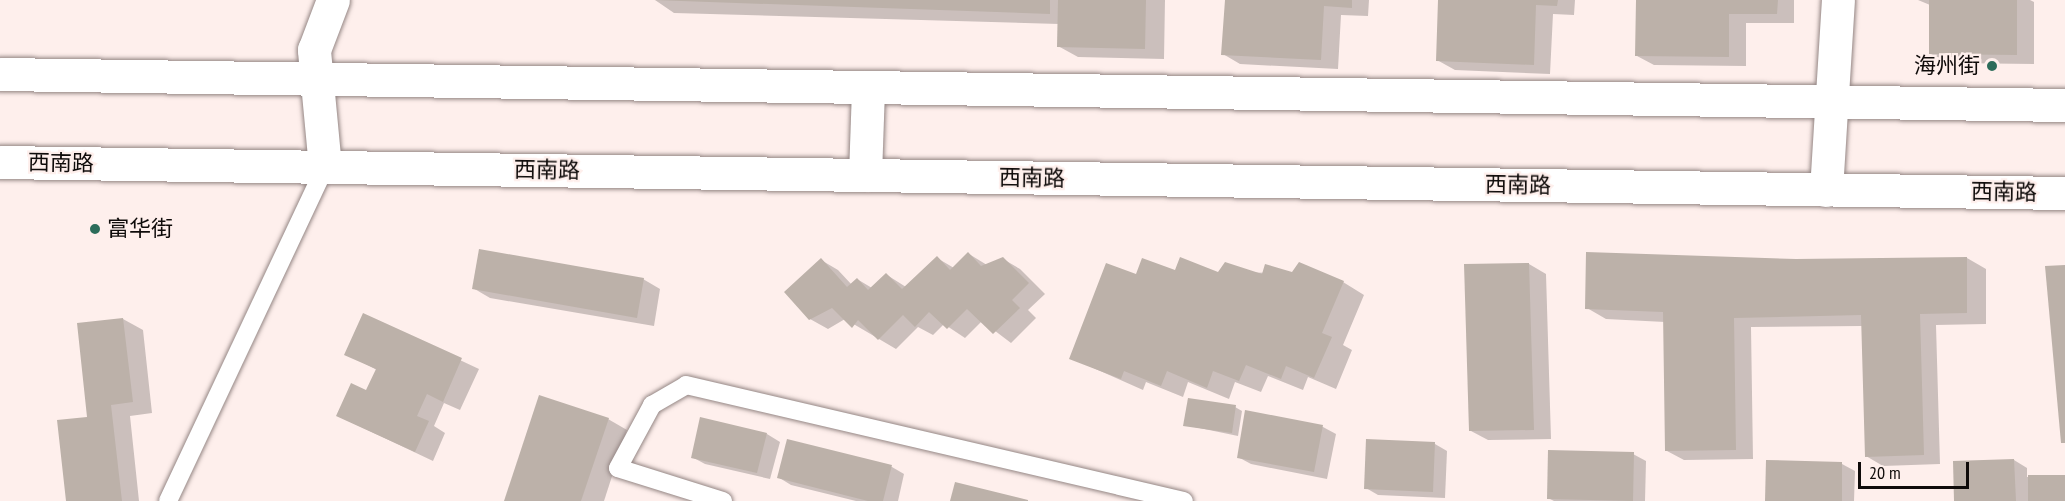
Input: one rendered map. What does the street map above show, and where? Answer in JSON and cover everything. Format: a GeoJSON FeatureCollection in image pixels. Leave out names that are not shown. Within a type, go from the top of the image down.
{"type":"FeatureCollection","features":[{"type":"Feature","properties":{"kind":"main road"},"geometry":{"type":"LineString","coordinates":[[324,167],[314,50],[333,0]]}},
{"type":"Feature","properties":{"kind":"main road"},"geometry":{"type":"LineString","coordinates":[[1827,190],[1838,0]]}},
{"type":"Feature","properties":{"kind":"main road"},"geometry":{"type":"LineString","coordinates":[[0,74],[2065,105]]}},
{"type":"Feature","properties":{"kind":"main road"},"geometry":{"type":"LineString","coordinates":[[865,175],[868,87]]}},
{"type":"Feature","properties":{"kind":"main road","name":"西南路"},"geometry":{"type":"LineString","coordinates":[[0,162],[2065,194]]}},
{"type":"Feature","properties":{"kind":"lane"},"geometry":{"type":"LineString","coordinates":[[168,501],[324,167]]}},
{"type":"Feature","properties":{"kind":"lane"},"geometry":{"type":"LineString","coordinates":[[723,501],[618,468],[652,405],[686,385],[1184,501]]}},
{"type":"Feature","properties":{"kind":"building"},"geometry":{"type":"Polygon","coordinates":[[[654,0],[1050,0],[1050,14],[654,0]]]}},
{"type":"Feature","properties":{"kind":"building"},"geometry":{"type":"Polygon","coordinates":[[[1058,0],[1146,0],[1145,49],[1057,47],[1058,0]]]}},
{"type":"Feature","properties":{"kind":"building"},"geometry":{"type":"Polygon","coordinates":[[[1225,0],[1352,0],[1352,8],[1324,6],[1321,60],[1221,55],[1225,0]]]}},
{"type":"Feature","properties":{"kind":"building"},"geometry":{"type":"Polygon","coordinates":[[[1438,0],[1558,0],[1557,6],[1536,5],[1534,65],[1436,61],[1438,0]]]}},
{"type":"Feature","properties":{"kind":"building"},"geometry":{"type":"Polygon","coordinates":[[[1636,0],[1778,0],[1777,14],[1729,14],[1729,57],[1635,56],[1636,0]]]}},
{"type":"Feature","properties":{"kind":"building"},"geometry":{"type":"Polygon","coordinates":[[[1929,0],[2017,0],[2017,55],[1929,54],[1929,0]]]}},
{"type":"Feature","properties":{"kind":"building"},"geometry":{"type":"Polygon","coordinates":[[[479,249],[644,278],[637,318],[472,289],[479,249]]]}},
{"type":"Feature","properties":{"kind":"building"},"geometry":{"type":"Polygon","coordinates":[[[968,252],[981,266],[1003,257],[1029,283],[1012,300],[1020,308],[993,334],[967,309],[947,329],[929,312],[915,327],[903,315],[878,340],[858,320],[852,328],[832,308],[809,320],[784,292],[821,258],[847,287],[857,278],[868,290],[886,273],[902,289],[937,256],[950,270],[968,252]]]}},
{"type":"Feature","properties":{"kind":"building"},"geometry":{"type":"Polygon","coordinates":[[[1586,252],[1796,259],[1967,257],[1967,313],[1920,314],[1924,455],[1865,457],[1861,315],[1734,318],[1736,450],[1665,451],[1663,312],[1585,309],[1586,252]]]}},
{"type":"Feature","properties":{"kind":"building"},"geometry":{"type":"Polygon","coordinates":[[[1180,257],[1218,272],[1225,262],[1262,274],[1265,264],[1292,272],[1299,262],[1344,281],[1322,333],[1332,337],[1314,378],[1286,366],[1281,379],[1246,365],[1239,381],[1213,371],[1207,388],[1167,371],[1161,386],[1124,371],[1121,379],[1069,359],[1106,263],[1136,274],[1142,258],[1175,270],[1180,257]]]}},
{"type":"Feature","properties":{"kind":"building"},"geometry":{"type":"Polygon","coordinates":[[[1529,263],[1534,430],[1469,431],[1464,264],[1529,263]]]}},
{"type":"Feature","properties":{"kind":"building"},"geometry":{"type":"Polygon","coordinates":[[[2065,265],[2065,443],[2061,443],[2045,266],[2065,265]]]}},
{"type":"Feature","properties":{"kind":"building"},"geometry":{"type":"Polygon","coordinates":[[[363,313],[462,358],[443,402],[427,394],[417,416],[429,421],[415,452],[336,416],[351,383],[366,390],[376,369],[344,355],[363,313]]]}},
{"type":"Feature","properties":{"kind":"building"},"geometry":{"type":"Polygon","coordinates":[[[123,318],[133,402],[111,405],[122,501],[66,501],[57,420],[87,417],[77,323],[123,318]]]}},
{"type":"Feature","properties":{"kind":"building"},"geometry":{"type":"Polygon","coordinates":[[[539,395],[609,418],[581,501],[504,501],[539,395]]]}},
{"type":"Feature","properties":{"kind":"building"},"geometry":{"type":"Polygon","coordinates":[[[1188,398],[1236,405],[1232,433],[1183,426],[1188,398]]]}},
{"type":"Feature","properties":{"kind":"building"},"geometry":{"type":"Polygon","coordinates":[[[1245,410],[1323,425],[1314,472],[1237,458],[1245,410]]]}},
{"type":"Feature","properties":{"kind":"building"},"geometry":{"type":"Polygon","coordinates":[[[700,417],[767,433],[757,473],[691,458],[700,417]]]}},
{"type":"Feature","properties":{"kind":"building"},"geometry":{"type":"Polygon","coordinates":[[[787,439],[892,465],[883,501],[868,501],[777,478],[787,439]]]}},
{"type":"Feature","properties":{"kind":"building"},"geometry":{"type":"Polygon","coordinates":[[[1366,439],[1435,442],[1433,492],[1364,489],[1366,439]]]}},
{"type":"Feature","properties":{"kind":"building"},"geometry":{"type":"Polygon","coordinates":[[[1548,450],[1634,452],[1633,501],[1547,499],[1548,450]]]}},
{"type":"Feature","properties":{"kind":"building"},"geometry":{"type":"Polygon","coordinates":[[[2014,459],[2016,501],[1954,501],[1953,461],[2014,459]]]}},
{"type":"Feature","properties":{"kind":"building"},"geometry":{"type":"Polygon","coordinates":[[[1766,460],[1842,462],[1842,501],[1765,501],[1766,460]]]}},
{"type":"Feature","properties":{"kind":"building"},"geometry":{"type":"Polygon","coordinates":[[[2028,475],[2065,475],[2065,501],[2028,501],[2028,475]]]}},
{"type":"Feature","properties":{"kind":"building"},"geometry":{"type":"Polygon","coordinates":[[[955,482],[1028,500],[1028,501],[950,501],[955,482]]]}},
{"type":"Feature","properties":{"kind":"place","name":"海州街"},"geometry":{"type":"Point","coordinates":[1992,66]}},
{"type":"Feature","properties":{"kind":"place","name":"富华街"},"geometry":{"type":"Point","coordinates":[95,229]}}]}
